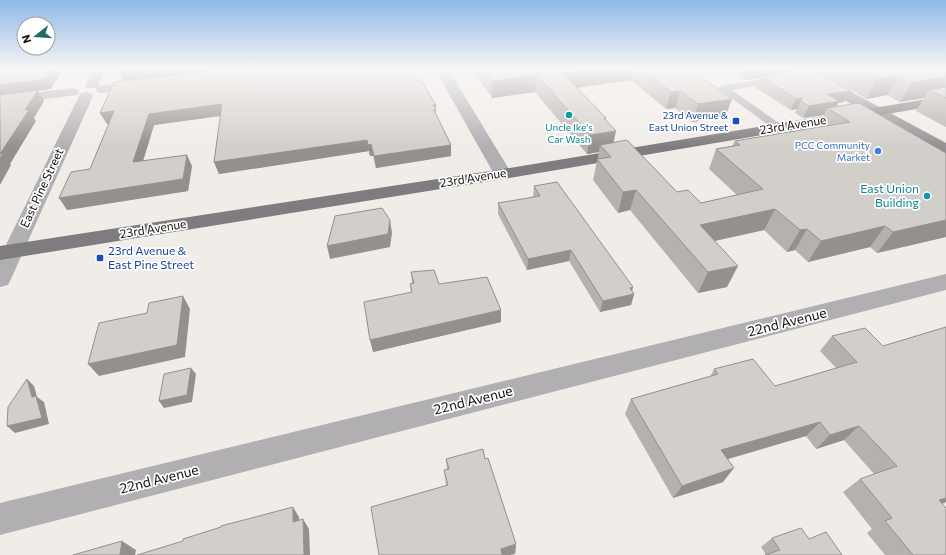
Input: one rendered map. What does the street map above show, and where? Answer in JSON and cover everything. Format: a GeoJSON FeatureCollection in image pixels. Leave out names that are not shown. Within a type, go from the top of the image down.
{"type":"FeatureCollection","features":[{"type":"Feature","properties":{"kind":"main road"},"geometry":{"type":"LineString","coordinates":[[839,95],[946,150]]}},
{"type":"Feature","properties":{"kind":"main road","name":"23rd Avenue"},"geometry":{"type":"LineString","coordinates":[[7,252],[503,174],[946,100]]}},
{"type":"Feature","properties":{"kind":"street"},"geometry":{"type":"LineString","coordinates":[[0,101],[54,95]]}},
{"type":"Feature","properties":{"kind":"street","name":"East Pine Street"},"geometry":{"type":"LineString","coordinates":[[0,279],[7,252],[86,95]]}},
{"type":"Feature","properties":{"kind":"street"},"geometry":{"type":"LineString","coordinates":[[456,95],[503,174]]}},
{"type":"Feature","properties":{"kind":"street","name":"22nd Avenue"},"geometry":{"type":"LineString","coordinates":[[0,519],[945,284]]}},
{"type":"Feature","properties":{"kind":"lane"},"geometry":{"type":"LineString","coordinates":[[733,95],[779,128]]}},
{"type":"Feature","properties":{"kind":"building"},"geometry":{"type":"Polygon","coordinates":[[[0,95],[35,95],[25,110],[29,110],[0,154],[0,95]]]}},
{"type":"Feature","properties":{"kind":"building"},"geometry":{"type":"Polygon","coordinates":[[[108,95],[430,95],[436,105],[433,105],[436,109],[434,110],[451,145],[374,156],[371,144],[368,145],[367,140],[214,162],[222,104],[149,114],[133,162],[187,155],[183,179],[59,198],[71,172],[90,169],[114,111],[100,113],[108,95]]]}},
{"type":"Feature","properties":{"kind":"building"},"geometry":{"type":"Polygon","coordinates":[[[555,95],[584,95],[616,131],[590,135],[555,95]]]}},
{"type":"Feature","properties":{"kind":"building"},"geometry":{"type":"Polygon","coordinates":[[[685,95],[726,95],[732,99],[698,104],[685,95]]]}},
{"type":"Feature","properties":{"kind":"building"},"geometry":{"type":"Polygon","coordinates":[[[790,95],[829,95],[839,101],[809,106],[800,101],[803,98],[796,99],[790,95]]]}},
{"type":"Feature","properties":{"kind":"building"},"geometry":{"type":"Polygon","coordinates":[[[939,95],[946,95],[946,98],[939,95]]]}},
{"type":"Feature","properties":{"kind":"building"},"geometry":{"type":"Polygon","coordinates":[[[859,103],[946,153],[946,220],[893,232],[885,226],[821,241],[807,229],[800,230],[775,209],[700,225],[738,266],[708,272],[636,190],[623,192],[597,159],[611,157],[600,145],[627,140],[677,192],[688,190],[701,203],[763,189],[716,149],[740,145],[735,141],[850,122],[827,108],[859,103]]]}},
{"type":"Feature","properties":{"kind":"building"},"geometry":{"type":"Polygon","coordinates":[[[557,182],[633,287],[630,288],[634,294],[603,301],[571,250],[528,259],[498,203],[540,196],[534,186],[557,182]]]}},
{"type":"Feature","properties":{"kind":"building"},"geometry":{"type":"Polygon","coordinates":[[[382,208],[390,220],[388,234],[327,246],[335,216],[382,208]]]}},
{"type":"Feature","properties":{"kind":"building"},"geometry":{"type":"Polygon","coordinates":[[[434,270],[439,284],[487,277],[501,310],[370,340],[364,302],[412,292],[410,284],[414,283],[411,272],[434,270]]]}},
{"type":"Feature","properties":{"kind":"building"},"geometry":{"type":"Polygon","coordinates":[[[183,296],[177,345],[88,364],[99,323],[147,313],[149,303],[183,296]]]}},
{"type":"Feature","properties":{"kind":"building"},"geometry":{"type":"Polygon","coordinates":[[[946,327],[946,498],[939,500],[946,508],[946,555],[913,555],[885,521],[892,518],[860,479],[897,466],[859,426],[830,435],[820,422],[721,450],[734,468],[682,486],[631,399],[718,374],[714,369],[753,359],[775,386],[857,362],[832,336],[865,328],[883,346],[946,327]]]}},
{"type":"Feature","properties":{"kind":"building"},"geometry":{"type":"Polygon","coordinates":[[[191,368],[187,395],[159,401],[164,374],[191,368]]]}},
{"type":"Feature","properties":{"kind":"building"},"geometry":{"type":"Polygon","coordinates":[[[27,379],[32,397],[36,396],[42,418],[7,426],[8,407],[27,379]]]}},
{"type":"Feature","properties":{"kind":"building"},"geometry":{"type":"Polygon","coordinates":[[[483,449],[485,459],[488,458],[516,544],[501,549],[502,555],[379,555],[371,507],[448,485],[444,470],[449,469],[446,459],[483,449]]]}},
{"type":"Feature","properties":{"kind":"building"},"geometry":{"type":"Polygon","coordinates":[[[293,507],[293,522],[303,519],[304,555],[137,555],[183,541],[183,539],[221,526],[293,507]]]}},
{"type":"Feature","properties":{"kind":"building"},"geometry":{"type":"Polygon","coordinates":[[[801,528],[809,539],[826,532],[842,555],[765,555],[780,550],[772,538],[801,528]]]}},
{"type":"Feature","properties":{"kind":"building"},"geometry":{"type":"Polygon","coordinates":[[[122,541],[120,555],[73,555],[122,541]]]}},
{"type":"Feature","properties":{"kind":"place","name":"Uncle Ike's Car Wash"},"geometry":{"type":"Point","coordinates":[569,115]}},
{"type":"Feature","properties":{"kind":"place","name":"23rd Avenue & East Union Street"},"geometry":{"type":"Point","coordinates":[736,121]}},
{"type":"Feature","properties":{"kind":"place","name":"PCC Community Market"},"geometry":{"type":"Point","coordinates":[878,151]}},
{"type":"Feature","properties":{"kind":"place","name":"East Union Building"},"geometry":{"type":"Point","coordinates":[927,196]}},
{"type":"Feature","properties":{"kind":"place","name":"23rd Avenue & East Pine Street"},"geometry":{"type":"Point","coordinates":[100,258]}}]}
